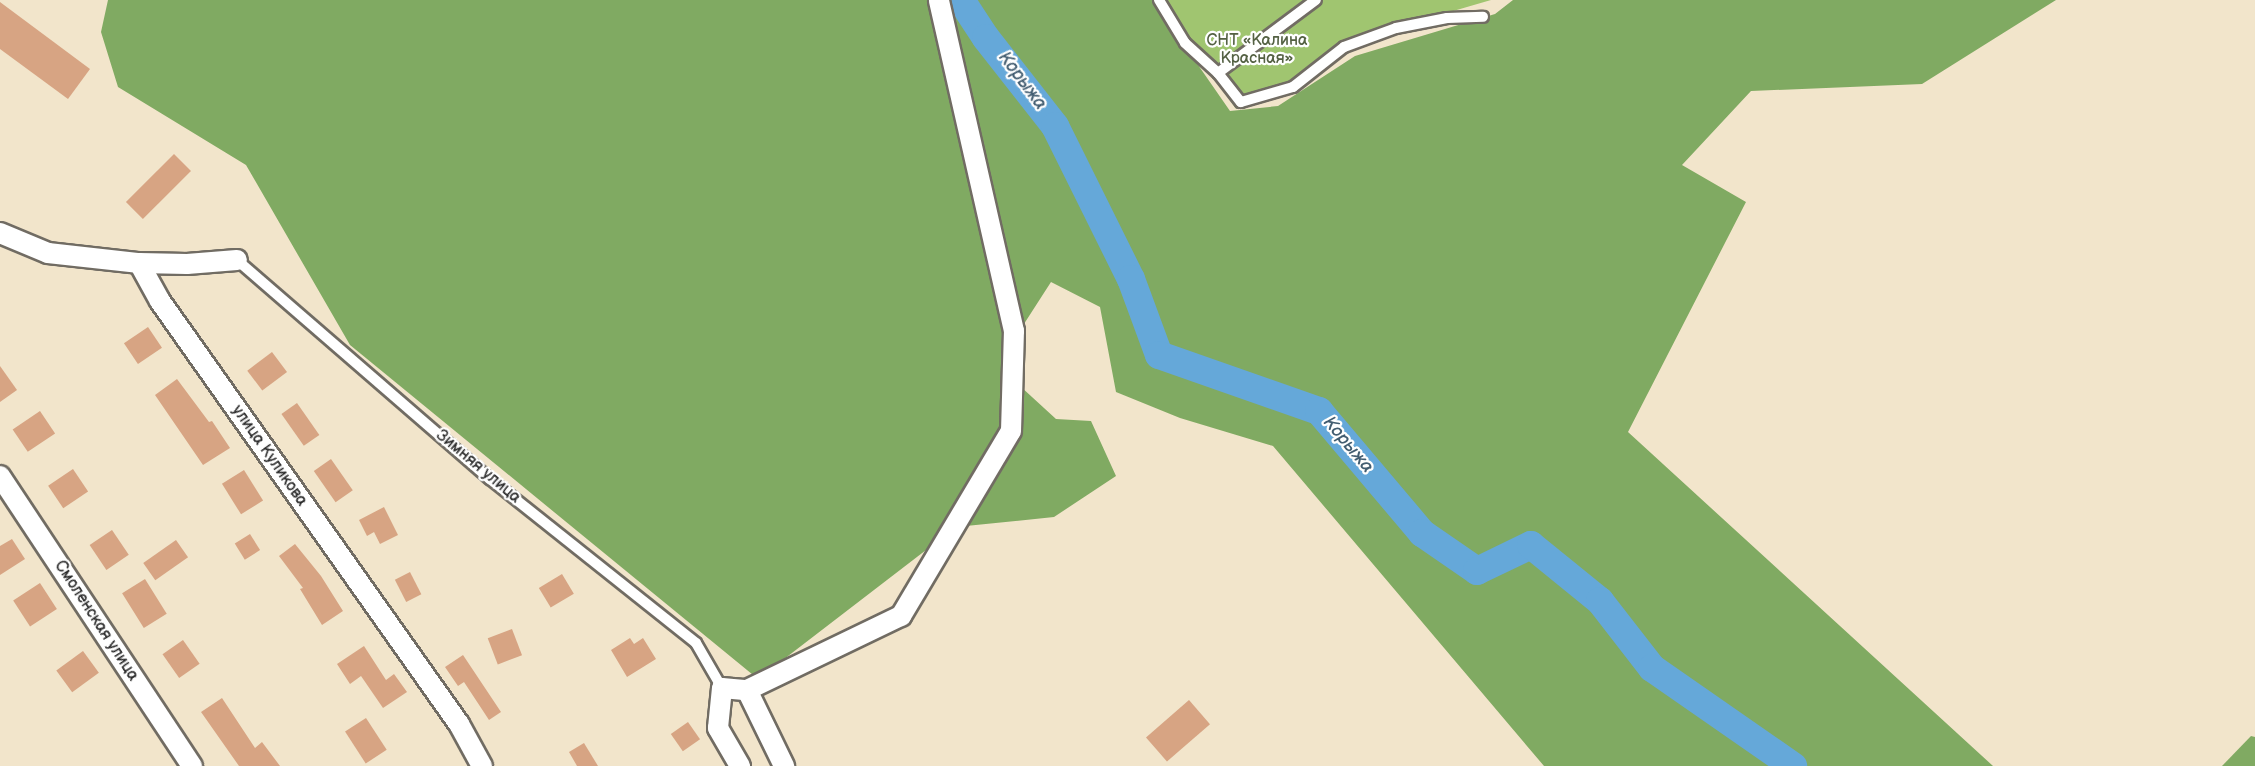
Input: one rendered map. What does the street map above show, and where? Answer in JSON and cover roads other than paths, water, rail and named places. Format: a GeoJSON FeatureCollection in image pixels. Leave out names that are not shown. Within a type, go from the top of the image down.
{"type":"FeatureCollection","features":[{"type":"Feature","properties":{"kind":"street"},"geometry":{"type":"LineString","coordinates":[[740,766],[718,728],[722,688],[747,690],[901,616],[1011,431],[1014,331],[939,0]]}},
{"type":"Feature","properties":{"kind":"street"},"geometry":{"type":"LineString","coordinates":[[0,233],[48,253],[139,263]]}},
{"type":"Feature","properties":{"kind":"street","name":"Зимняя улица"},"geometry":{"type":"LineString","coordinates":[[139,263],[187,264],[237,260]]}},
{"type":"Feature","properties":{"kind":"street","name":"улица Куликова"},"geometry":{"type":"LineString","coordinates":[[139,263],[160,301],[459,724],[482,766]]}},
{"type":"Feature","properties":{"kind":"street","name":"Смоленская улица"},"geometry":{"type":"LineString","coordinates":[[0,476],[192,766]]}},
{"type":"Feature","properties":{"kind":"street"},"geometry":{"type":"LineString","coordinates":[[747,690],[784,766]]}},
{"type":"Feature","properties":{"kind":"lane"},"geometry":{"type":"LineString","coordinates":[[1159,0],[1185,43],[1218,73],[1241,102],[1293,87],[1344,47],[1396,28],[1447,18],[1483,17]]}},
{"type":"Feature","properties":{"kind":"lane"},"geometry":{"type":"LineString","coordinates":[[1218,73],[1316,0]]}},
{"type":"Feature","properties":{"kind":"lane","name":"Зимняя улица"},"geometry":{"type":"LineString","coordinates":[[237,260],[490,479],[696,643],[722,688]]}},
{"type":"Feature","properties":{"kind":"waterway","name":"Корыжа"},"geometry":{"type":"LineString","coordinates":[[961,0],[986,38],[1055,126],[1131,279],[1159,355],[1319,411],[1422,533],[1477,571],[1531,545],[1600,601],[1652,668],[1793,766]]}},
{"type":"Feature","properties":{"kind":"park label","name":"СНТ «Калина Красная»"},"geometry":{"type":"Point","coordinates":[1257,50]}}]}
